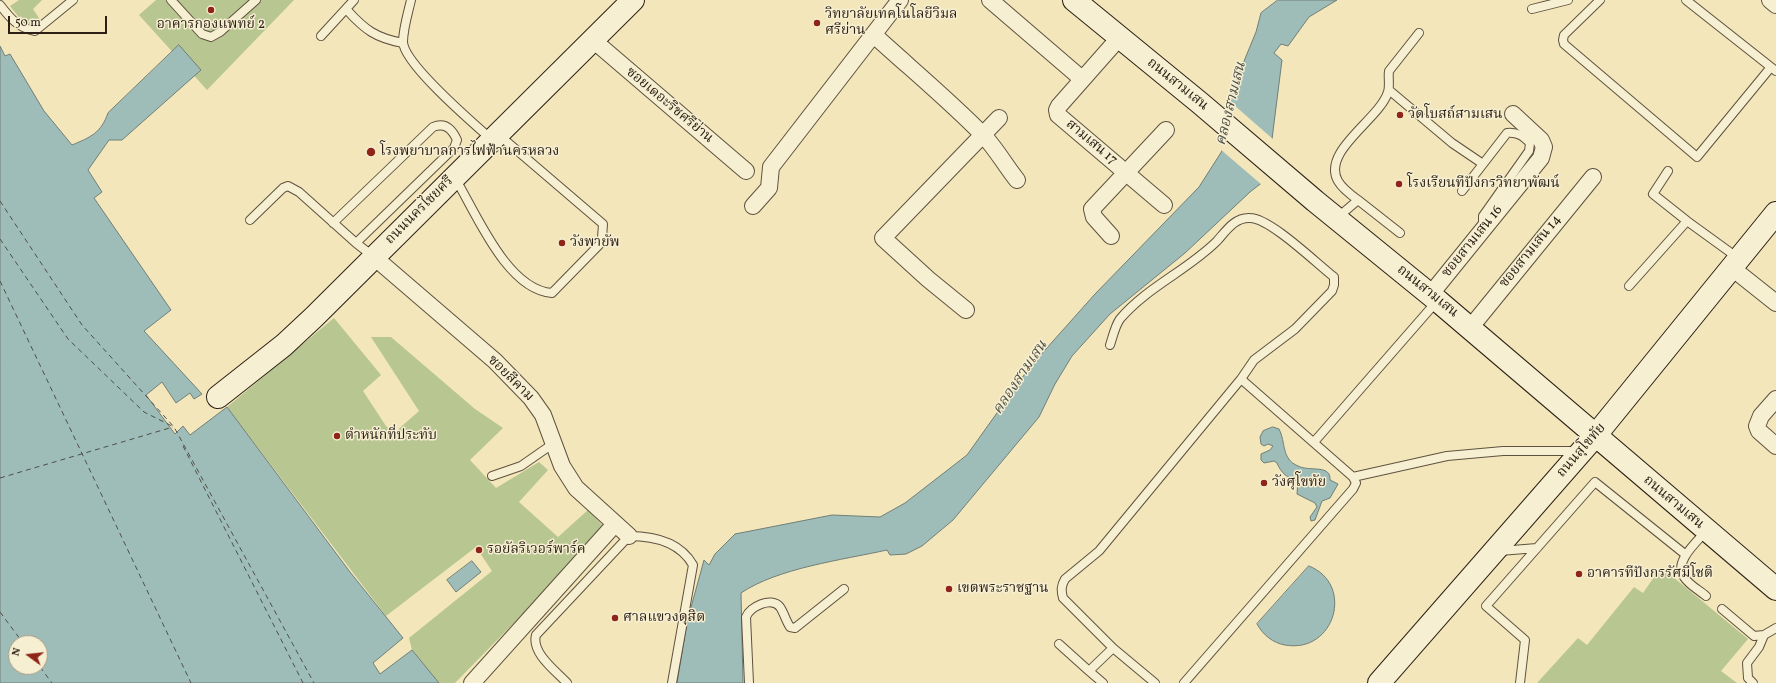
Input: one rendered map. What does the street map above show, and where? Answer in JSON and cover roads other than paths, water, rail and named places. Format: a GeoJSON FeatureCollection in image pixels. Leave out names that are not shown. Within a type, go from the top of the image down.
{"type":"FeatureCollection","features":[{"type":"Feature","properties":{"kind":"street","name":"ถนนนครไชยศรี"},"geometry":{"type":"LineString","coordinates":[[218,397],[284,345],[633,0]]}},
{"type":"Feature","properties":{"kind":"street"},"geometry":{"type":"LineString","coordinates":[[753,206],[769,188],[771,167],[900,0]]}},
{"type":"Feature","properties":{"kind":"street"},"geometry":{"type":"LineString","coordinates":[[990,0],[1082,80]]}},
{"type":"Feature","properties":{"kind":"street","name":"ถนนสามเสน"},"geometry":{"type":"LineString","coordinates":[[1074,0],[1200,103],[1336,219],[1470,328],[1589,444],[1706,531],[1776,588]]}},
{"type":"Feature","properties":{"kind":"street"},"geometry":{"type":"LineString","coordinates":[[1770,0],[1776,5]]}},
{"type":"Feature","properties":{"kind":"street"},"geometry":{"type":"LineString","coordinates":[[874,35],[984,136],[1003,158],[1007,168],[1016,180]]}},
{"type":"Feature","properties":{"kind":"street","name":"สามเสน 17"},"geometry":{"type":"LineString","coordinates":[[1119,38],[1056,110],[1058,115],[1164,205]]}},
{"type":"Feature","properties":{"kind":"street","name":"ซอยเดอะริชศรีย่าน"},"geometry":{"type":"LineString","coordinates":[[593,40],[746,171]]}},
{"type":"Feature","properties":{"kind":"street","name":"ซอยสามเสน 16"},"geometry":{"type":"LineString","coordinates":[[1434,298],[1486,226],[1541,158],[1544,147],[1541,140],[1514,114]]}},
{"type":"Feature","properties":{"kind":"street"},"geometry":{"type":"LineString","coordinates":[[966,310],[928,279],[883,238],[984,136],[999,118]]}},
{"type":"Feature","properties":{"kind":"street"},"geometry":{"type":"LineString","coordinates":[[1111,236],[1094,217],[1092,209],[1125,172],[1166,130]]}},
{"type":"Feature","properties":{"kind":"street","name":"ซอยสามเสน 14"},"geometry":{"type":"LineString","coordinates":[[1470,328],[1593,177]]}},
{"type":"Feature","properties":{"kind":"street","name":"ถนนสุโขทัย"},"geometry":{"type":"LineString","coordinates":[[1379,683],[1589,444],[1776,213]]}},
{"type":"Feature","properties":{"kind":"street","name":"ซอยสีคาม"},"geometry":{"type":"LineString","coordinates":[[374,257],[495,361],[531,398],[544,415],[562,466],[576,488],[629,536]]}},
{"type":"Feature","properties":{"kind":"street"},"geometry":{"type":"LineString","coordinates":[[1735,263],[1776,303]]}},
{"type":"Feature","properties":{"kind":"street"},"geometry":{"type":"LineString","coordinates":[[1776,399],[1761,416],[1757,426],[1759,432],[1776,446]]}},
{"type":"Feature","properties":{"kind":"street"},"geometry":{"type":"LineString","coordinates":[[472,683],[616,524]]}},
{"type":"Feature","properties":{"kind":"lane"},"geometry":{"type":"LineString","coordinates":[[0,5],[10,20],[21,28],[35,31],[72,0]]}},
{"type":"Feature","properties":{"kind":"lane"},"geometry":{"type":"LineString","coordinates":[[171,0],[202,34],[211,37],[220,32],[256,0]]}},
{"type":"Feature","properties":{"kind":"lane"},"geometry":{"type":"LineString","coordinates":[[321,36],[347,10],[354,0]]}},
{"type":"Feature","properties":{"kind":"lane"},"geometry":{"type":"LineString","coordinates":[[411,0],[403,43],[410,58],[421,73],[495,137],[603,224],[602,238],[599,245],[560,286],[552,292],[535,290],[505,262],[485,235],[474,209],[454,177]]}},
{"type":"Feature","properties":{"kind":"lane"},"geometry":{"type":"LineString","coordinates":[[1532,9],[1568,0]]}},
{"type":"Feature","properties":{"kind":"lane"},"geometry":{"type":"LineString","coordinates":[[1600,0],[1564,35],[1564,44],[1697,157],[1774,69],[1686,0]]}},
{"type":"Feature","properties":{"kind":"lane"},"geometry":{"type":"LineString","coordinates":[[347,10],[363,27],[376,36],[386,40],[403,43]]}},
{"type":"Feature","properties":{"kind":"lane"},"geometry":{"type":"LineString","coordinates":[[1400,233],[1338,183],[1334,174],[1338,155],[1383,102],[1389,90],[1389,71],[1419,33]]}},
{"type":"Feature","properties":{"kind":"lane"},"geometry":{"type":"LineString","coordinates":[[1389,90],[1452,143],[1483,164]]}},
{"type":"Feature","properties":{"kind":"lane"},"geometry":{"type":"LineString","coordinates":[[334,223],[433,127],[438,125],[447,126],[453,132],[457,140],[454,148],[356,243]]}},
{"type":"Feature","properties":{"kind":"lane"},"geometry":{"type":"LineString","coordinates":[[1462,191],[1507,133],[1515,133],[1523,136],[1530,143],[1529,151],[1483,216],[1483,221],[1486,226]]}},
{"type":"Feature","properties":{"kind":"lane"},"geometry":{"type":"LineString","coordinates":[[1668,171],[1653,194],[1687,220],[1735,263]]}},
{"type":"Feature","properties":{"kind":"lane"},"geometry":{"type":"LineString","coordinates":[[250,220],[283,188],[288,186],[299,192],[356,243],[374,257]]}},
{"type":"Feature","properties":{"kind":"lane"},"geometry":{"type":"LineString","coordinates":[[1336,219],[1358,200]]}},
{"type":"Feature","properties":{"kind":"lane"},"geometry":{"type":"LineString","coordinates":[[1110,345],[1119,320],[1137,302],[1210,248],[1236,221],[1250,218],[1266,222],[1334,277],[1332,291],[1295,329],[1254,360],[1241,379],[1099,551],[1065,579],[1062,584],[1061,590],[1063,598],[1113,648],[1155,683]]}},
{"type":"Feature","properties":{"kind":"lane"},"geometry":{"type":"LineString","coordinates":[[1629,286],[1687,220]]}},
{"type":"Feature","properties":{"kind":"lane"},"geometry":{"type":"LineString","coordinates":[[1314,442],[1434,298]]}},
{"type":"Feature","properties":{"kind":"lane"},"geometry":{"type":"LineString","coordinates":[[1184,683],[1353,490],[1356,483],[1353,477],[1241,379]]}},
{"type":"Feature","properties":{"kind":"lane"},"geometry":{"type":"LineString","coordinates":[[492,476],[521,466],[554,443]]}},
{"type":"Feature","properties":{"kind":"lane"},"geometry":{"type":"LineString","coordinates":[[1353,477],[1447,456],[1589,444]]}},
{"type":"Feature","properties":{"kind":"lane"},"geometry":{"type":"LineString","coordinates":[[1520,683],[1525,640],[1486,606],[1594,482],[1686,555]]}},
{"type":"Feature","properties":{"kind":"lane"},"geometry":{"type":"LineString","coordinates":[[1706,531],[1686,555],[1681,572],[1685,579],[1706,596]]}},
{"type":"Feature","properties":{"kind":"lane"},"geometry":{"type":"LineString","coordinates":[[567,683],[539,652],[534,641],[536,635],[629,536],[646,536],[663,540],[674,546],[690,559],[693,565],[672,683]]}},
{"type":"Feature","properties":{"kind":"lane"},"geometry":{"type":"LineString","coordinates":[[1495,551],[1537,548]]}},
{"type":"Feature","properties":{"kind":"lane"},"geometry":{"type":"LineString","coordinates":[[749,683],[746,617],[749,610],[758,605],[775,604],[779,607],[790,627],[795,628],[844,589]]}},
{"type":"Feature","properties":{"kind":"lane"},"geometry":{"type":"LineString","coordinates":[[1722,609],[1754,636],[1764,635],[1776,628]]}},
{"type":"Feature","properties":{"kind":"lane"},"geometry":{"type":"LineString","coordinates":[[1753,683],[1748,678],[1747,663],[1759,647],[1764,635]]}},
{"type":"Feature","properties":{"kind":"lane"},"geometry":{"type":"LineString","coordinates":[[1059,644],[1103,683]]}},
{"type":"Feature","properties":{"kind":"lane"},"geometry":{"type":"LineString","coordinates":[[1088,671],[1113,648]]}},
{"type":"Feature","properties":{"kind":"water","name":"คลองสามเสน"},"geometry":{"type":"Polygon","coordinates":[[[1278,0],[1337,0],[1309,17],[1288,46],[1281,44],[1274,53],[1282,60],[1272,139],[1264,181],[1250,192],[1185,253],[1110,314],[1072,356],[1055,384],[1039,417],[953,520],[922,546],[906,554],[890,555],[887,550],[831,561],[792,571],[756,584],[741,593],[743,683],[677,683],[687,622],[704,560],[709,565],[715,554],[735,534],[832,515],[880,517],[905,503],[967,455],[1029,368],[1095,294],[1199,187],[1222,151],[1228,100],[1256,32],[1261,13],[1278,0]]]}},
{"type":"Feature","properties":{"kind":"water"},"geometry":{"type":"Polygon","coordinates":[[[179,45],[201,70],[122,140],[109,140],[88,170],[102,192],[94,198],[171,310],[144,331],[202,394],[194,399],[190,393],[176,403],[162,382],[146,395],[175,434],[183,426],[190,435],[227,407],[350,572],[403,638],[373,663],[380,674],[412,650],[439,683],[0,683],[0,46],[5,56],[10,54],[44,111],[72,145],[94,134],[99,130],[108,113],[179,45]]]}},
{"type":"Feature","properties":{"kind":"water"},"geometry":{"type":"Polygon","coordinates":[[[1273,427],[1279,429],[1286,455],[1293,463],[1303,468],[1323,470],[1327,472],[1330,480],[1338,484],[1330,498],[1322,501],[1315,520],[1311,521],[1310,517],[1317,507],[1315,503],[1297,494],[1298,481],[1285,475],[1274,461],[1264,463],[1261,460],[1261,454],[1270,450],[1273,446],[1268,444],[1264,446],[1261,444],[1260,437],[1263,431],[1273,427]]]}},
{"type":"Feature","properties":{"kind":"water"},"geometry":{"type":"Polygon","coordinates":[[[472,561],[481,572],[456,592],[447,580],[472,561]]]}},
{"type":"Feature","properties":{"kind":"water"},"geometry":{"type":"Polygon","coordinates":[[[1309,566],[1323,575],[1332,587],[1335,601],[1333,616],[1327,629],[1316,639],[1302,645],[1285,645],[1276,642],[1265,635],[1257,624],[1309,566]]]}},
{"type":"Feature","properties":{"kind":"place","name":"อาคารกองแพทย์ 2"},"geometry":{"type":"Point","coordinates":[211,10]}},
{"type":"Feature","properties":{"kind":"place","name":"วิทยาลัยเทคโนโลยีวิมล ศรีย่าน"},"geometry":{"type":"Point","coordinates":[817,23]}},
{"type":"Feature","properties":{"kind":"place","name":"วัดโบสถ์สามเสน"},"geometry":{"type":"Point","coordinates":[1400,115]}},
{"type":"Feature","properties":{"kind":"place","name":"โรงพยาบาลการไฟฟ้านครหลวง"},"geometry":{"type":"Point","coordinates":[371,152]}},
{"type":"Feature","properties":{"kind":"place","name":"โรงเรียนทีปังกรวิทยาพัฒน์"},"geometry":{"type":"Point","coordinates":[1399,184]}},
{"type":"Feature","properties":{"kind":"place","name":"วังพายัพ"},"geometry":{"type":"Point","coordinates":[562,243]}},
{"type":"Feature","properties":{"kind":"place","name":"ตำหนักที่ประทับ"},"geometry":{"type":"Point","coordinates":[337,436]}},
{"type":"Feature","properties":{"kind":"place","name":"วังศุโขทัย"},"geometry":{"type":"Point","coordinates":[1264,483]}},
{"type":"Feature","properties":{"kind":"place","name":"รอยัลริเวอร์พาร์ค"},"geometry":{"type":"Point","coordinates":[479,550]}},
{"type":"Feature","properties":{"kind":"place","name":"อาคารทีปังกรรัศมีโชติ"},"geometry":{"type":"Point","coordinates":[1579,574]}},
{"type":"Feature","properties":{"kind":"place","name":"เขตพระราชฐาน"},"geometry":{"type":"Point","coordinates":[949,589]}},
{"type":"Feature","properties":{"kind":"place","name":"ศาลแขวงดุสิต"},"geometry":{"type":"Point","coordinates":[615,618]}}]}
